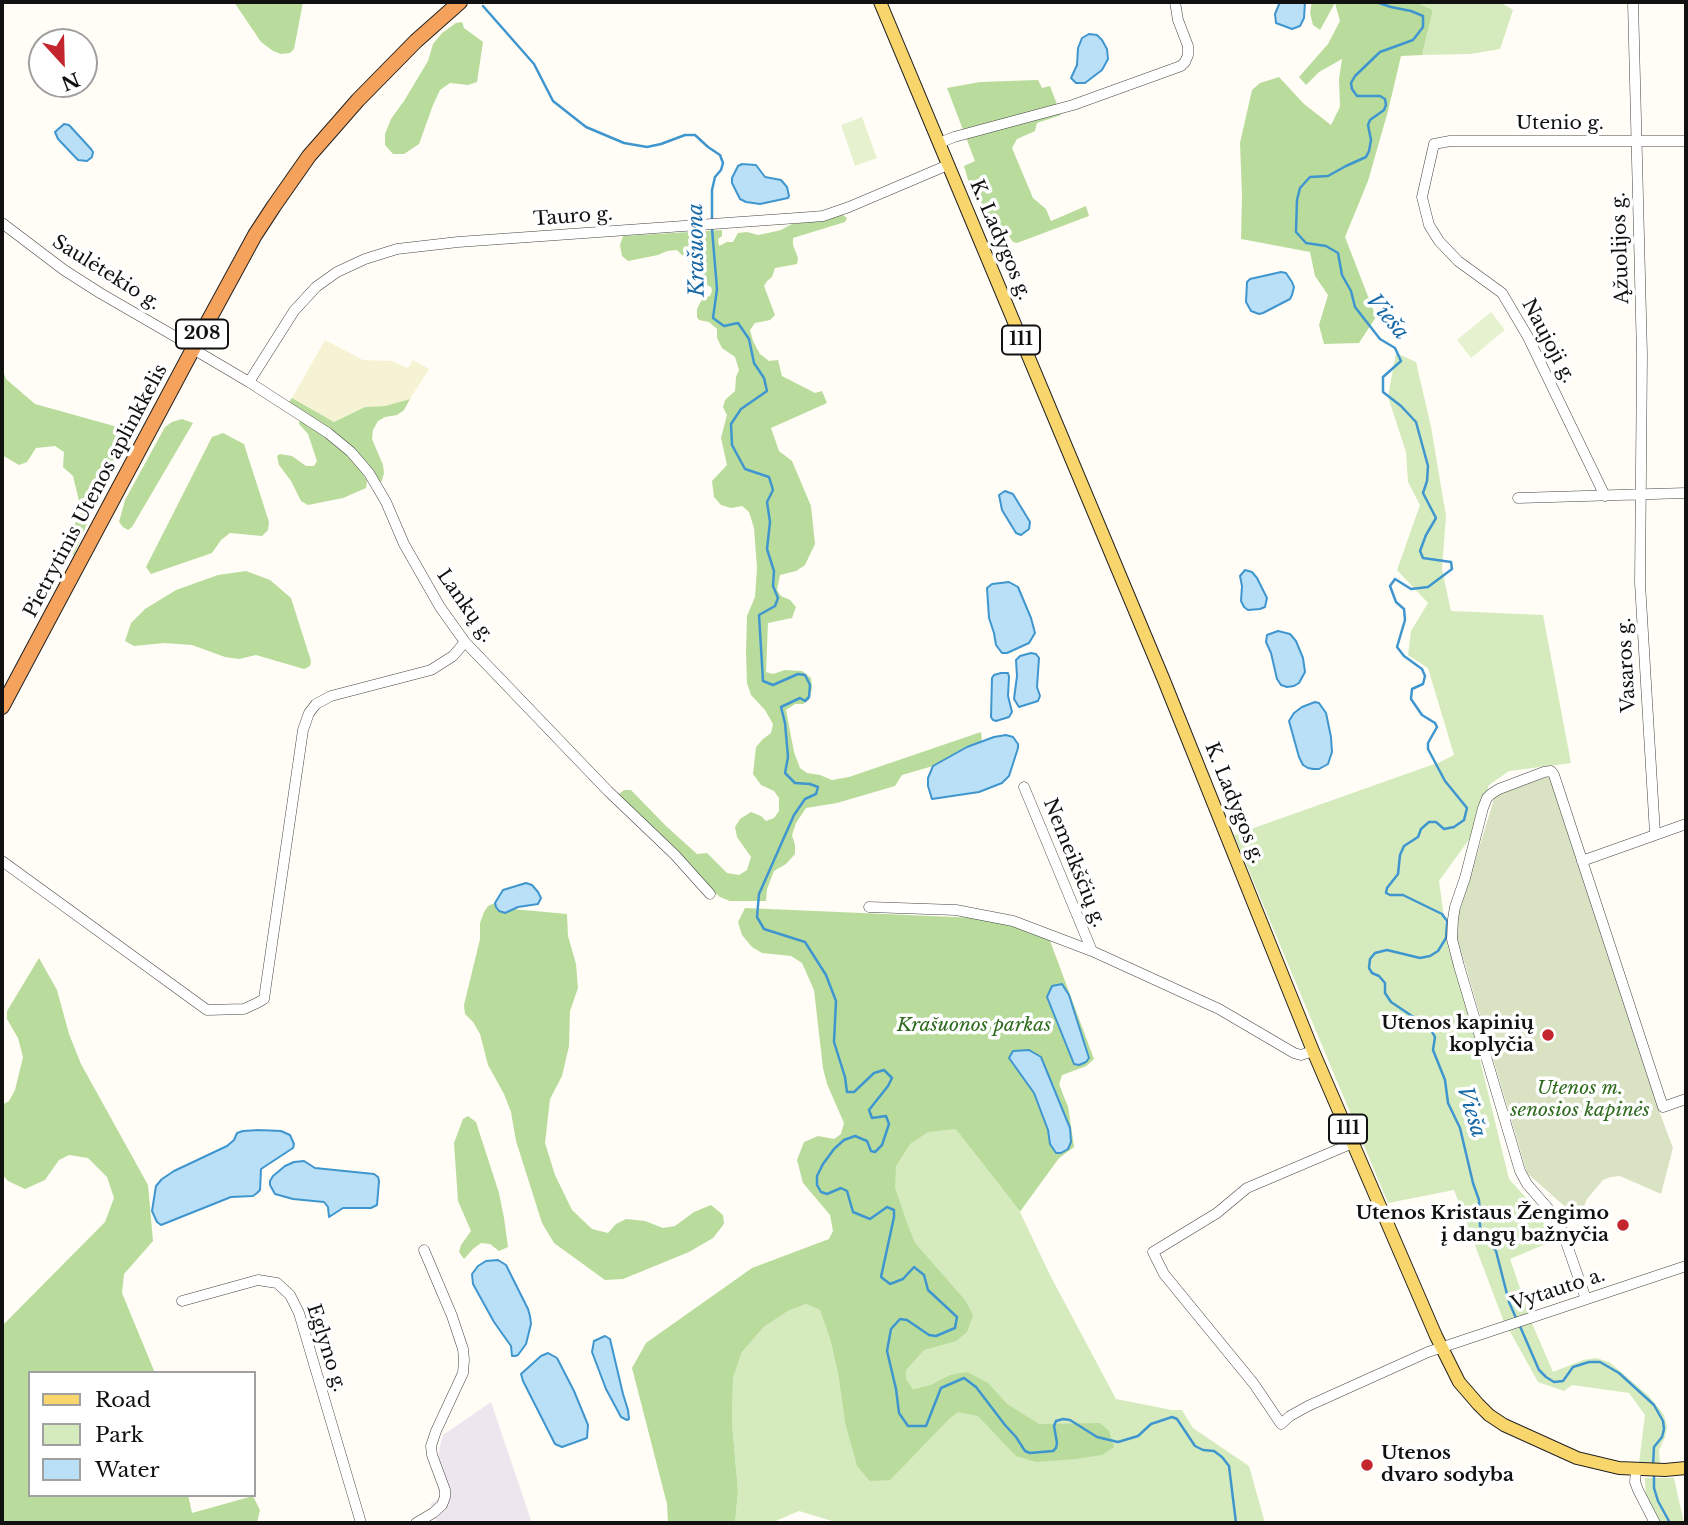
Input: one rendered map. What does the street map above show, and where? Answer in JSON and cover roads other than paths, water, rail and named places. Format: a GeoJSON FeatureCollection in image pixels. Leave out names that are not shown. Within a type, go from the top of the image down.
{"type":"FeatureCollection","features":[{"type":"Feature","properties":{"kind":"highway","name":"Pietrytinis Utenos aplinkkelis"},"geometry":{"type":"LineString","coordinates":[[2,707],[255,235],[291,180],[342,117],[441,17],[460,2]]}},
{"type":"Feature","properties":{"kind":"main road","name":"K. Ladygos g."},"geometry":{"type":"LineString","coordinates":[[880,2],[1163,678],[1313,1051],[1441,1347],[1459,1382],[1489,1415],[1504,1425],[1577,1458],[1640,1470],[1686,1468]]}},
{"type":"Feature","properties":{"kind":"street"},"geometry":{"type":"LineString","coordinates":[[939,143],[1073,105],[1181,66],[1188,54],[1188,46],[1178,20],[1175,2]]}},
{"type":"Feature","properties":{"kind":"street","name":"Ąžuolijos g."},"geometry":{"type":"LineString","coordinates":[[1633,2],[1642,355],[1642,494]]}},
{"type":"Feature","properties":{"kind":"street","name":"Utenio g."},"geometry":{"type":"LineString","coordinates":[[1434,144],[1450,141],[1686,141]]}},
{"type":"Feature","properties":{"kind":"street","name":"Naujoji g."},"geometry":{"type":"LineString","coordinates":[[1434,144],[1422,197],[1429,225],[1439,241],[1458,261],[1502,293],[1528,337],[1605,496]]}},
{"type":"Feature","properties":{"kind":"street","name":"Tauro g."},"geometry":{"type":"LineString","coordinates":[[249,382],[294,311],[316,287],[337,272],[365,259],[397,249],[458,242],[823,216],[948,165]]}},
{"type":"Feature","properties":{"kind":"street","name":"Saulėtekio g."},"geometry":{"type":"LineString","coordinates":[[2,223],[64,270],[193,349]]}},
{"type":"Feature","properties":{"kind":"street","name":"Lankų g."},"geometry":{"type":"LineString","coordinates":[[193,349],[328,433],[351,452],[369,473],[386,502],[404,544],[440,607],[465,642],[710,894]]}},
{"type":"Feature","properties":{"kind":"street"},"geometry":{"type":"LineString","coordinates":[[1518,498],[1686,493]]}},
{"type":"Feature","properties":{"kind":"street","name":"Vasaros g."},"geometry":{"type":"LineString","coordinates":[[1642,494],[1640,583],[1655,834]]}},
{"type":"Feature","properties":{"kind":"street"},"geometry":{"type":"LineString","coordinates":[[2,861],[207,1010],[244,1009],[257,1003],[264,999],[303,730],[309,713],[316,704],[331,696],[431,670],[453,656],[465,642]]}},
{"type":"Feature","properties":{"kind":"street"},"geometry":{"type":"LineString","coordinates":[[1586,1299],[1561,1228],[1520,1171],[1452,939],[1455,907],[1483,808],[1491,794],[1499,789],[1551,771],[1663,1107],[1686,1099]]}},
{"type":"Feature","properties":{"kind":"street","name":"Nemeikščių g."},"geometry":{"type":"LineString","coordinates":[[1024,787],[1092,951]]}},
{"type":"Feature","properties":{"kind":"street"},"geometry":{"type":"LineString","coordinates":[[1582,861],[1686,824]]}},
{"type":"Feature","properties":{"kind":"street"},"geometry":{"type":"LineString","coordinates":[[869,907],[956,910],[1013,921],[1092,951],[1219,1009],[1294,1053],[1301,1055],[1313,1051]]}},
{"type":"Feature","properties":{"kind":"street","name":"Vytauto a."},"geometry":{"type":"LineString","coordinates":[[1353,1143],[1247,1188],[1217,1213],[1153,1252],[1164,1273],[1254,1384],[1281,1424],[1308,1406],[1441,1347],[1686,1266]]}},
{"type":"Feature","properties":{"kind":"street"},"geometry":{"type":"LineString","coordinates":[[416,1523],[442,1505],[445,1497],[432,1455],[432,1446],[436,1431],[463,1373],[464,1360],[452,1316],[424,1250]]}},
{"type":"Feature","properties":{"kind":"street","name":"Eglyno g."},"geometry":{"type":"LineString","coordinates":[[182,1301],[258,1280],[277,1283],[290,1295],[299,1313],[361,1523]]}},
{"type":"Feature","properties":{"kind":"street"},"geometry":{"type":"LineString","coordinates":[[1640,1470],[1635,1482],[1655,1523]]}},
{"type":"Feature","properties":{"kind":"water"},"geometry":{"type":"Polygon","coordinates":[[[1280,2],[1305,2],[1304,18],[1300,26],[1292,29],[1276,23],[1275,14],[1280,2]]]}},
{"type":"Feature","properties":{"kind":"water"},"geometry":{"type":"Polygon","coordinates":[[[1089,34],[1097,35],[1102,40],[1108,59],[1102,70],[1085,83],[1076,83],[1071,78],[1077,65],[1078,48],[1082,38],[1089,34]]]}},
{"type":"Feature","properties":{"kind":"water"},"geometry":{"type":"Polygon","coordinates":[[[64,124],[69,125],[93,152],[87,161],[78,160],[58,139],[55,132],[64,124]]]}},
{"type":"Feature","properties":{"kind":"water"},"geometry":{"type":"Polygon","coordinates":[[[742,164],[756,165],[765,177],[781,180],[787,187],[788,198],[760,204],[740,199],[732,178],[742,164]]]}},
{"type":"Feature","properties":{"kind":"water"},"geometry":{"type":"Polygon","coordinates":[[[1286,273],[1294,287],[1290,299],[1263,313],[1251,311],[1246,302],[1247,282],[1286,273]]]}},
{"type":"Feature","properties":{"kind":"water"},"geometry":{"type":"Polygon","coordinates":[[[1005,491],[1013,494],[1030,522],[1029,529],[1021,535],[1016,533],[1002,510],[999,495],[1005,491]]]}},
{"type":"Feature","properties":{"kind":"water"},"geometry":{"type":"Polygon","coordinates":[[[1245,570],[1252,572],[1257,578],[1267,598],[1265,607],[1248,610],[1244,607],[1241,601],[1240,576],[1245,570]]]}},
{"type":"Feature","properties":{"kind":"water"},"geometry":{"type":"Polygon","coordinates":[[[1009,582],[1018,587],[1035,633],[1029,643],[1002,653],[996,645],[989,618],[987,588],[992,584],[1009,582]]]}},
{"type":"Feature","properties":{"kind":"water"},"geometry":{"type":"Polygon","coordinates":[[[1278,631],[1290,634],[1303,658],[1305,672],[1294,686],[1281,685],[1277,679],[1266,642],[1267,635],[1278,631]]]}},
{"type":"Feature","properties":{"kind":"water"},"geometry":{"type":"Polygon","coordinates":[[[1031,653],[1039,658],[1037,687],[1040,696],[1038,701],[1019,707],[1014,699],[1016,660],[1031,653]]]}},
{"type":"Feature","properties":{"kind":"water"},"geometry":{"type":"Polygon","coordinates":[[[1008,673],[1008,696],[1012,712],[1009,717],[996,721],[991,717],[992,678],[1008,673]]]}},
{"type":"Feature","properties":{"kind":"water"},"geometry":{"type":"Polygon","coordinates":[[[1319,703],[1326,713],[1332,752],[1328,764],[1319,769],[1303,765],[1289,721],[1302,707],[1319,703]]]}},
{"type":"Feature","properties":{"kind":"water"},"geometry":{"type":"Polygon","coordinates":[[[1006,735],[1013,737],[1018,748],[1009,776],[1002,783],[979,792],[932,799],[928,778],[933,766],[967,747],[1006,735]]]}},
{"type":"Feature","properties":{"kind":"water"},"geometry":{"type":"Polygon","coordinates":[[[526,883],[538,892],[541,898],[538,904],[518,907],[505,913],[499,911],[495,903],[503,890],[526,883]]]}},
{"type":"Feature","properties":{"kind":"water"},"geometry":{"type":"Polygon","coordinates":[[[1062,984],[1069,995],[1089,1058],[1079,1065],[1074,1064],[1047,997],[1052,986],[1062,984]]]}},
{"type":"Feature","properties":{"kind":"water"},"geometry":{"type":"Polygon","coordinates":[[[1029,1050],[1041,1057],[1070,1128],[1071,1142],[1068,1149],[1061,1153],[1056,1153],[1050,1144],[1048,1130],[1034,1093],[1009,1058],[1013,1051],[1029,1050]]]}},
{"type":"Feature","properties":{"kind":"water"},"geometry":{"type":"Polygon","coordinates":[[[281,1131],[290,1135],[294,1144],[293,1148],[261,1169],[260,1190],[257,1193],[253,1196],[231,1197],[161,1225],[157,1222],[152,1211],[156,1186],[162,1179],[227,1146],[237,1133],[281,1131]]]}},
{"type":"Feature","properties":{"kind":"water"},"geometry":{"type":"Polygon","coordinates":[[[304,1161],[315,1168],[374,1174],[379,1181],[377,1205],[371,1208],[343,1208],[329,1217],[328,1207],[324,1202],[275,1194],[270,1185],[273,1176],[285,1166],[304,1161]]]}},
{"type":"Feature","properties":{"kind":"water"},"geometry":{"type":"Polygon","coordinates":[[[498,1260],[506,1265],[530,1316],[531,1324],[526,1344],[515,1356],[512,1356],[511,1346],[473,1284],[472,1274],[478,1266],[486,1261],[498,1260]]]}},
{"type":"Feature","properties":{"kind":"water"},"geometry":{"type":"Polygon","coordinates":[[[605,1336],[610,1339],[628,1410],[627,1420],[621,1417],[606,1389],[592,1352],[594,1341],[605,1336]]]}},
{"type":"Feature","properties":{"kind":"water"},"geometry":{"type":"Polygon","coordinates":[[[548,1353],[557,1358],[588,1425],[587,1438],[562,1447],[555,1444],[521,1374],[548,1353]]]}},
{"type":"Feature","properties":{"kind":"waterway","name":"Vieša"},"geometry":{"type":"LineString","coordinates":[[1376,2],[1423,16],[1423,27],[1413,40],[1380,52],[1355,76],[1351,83],[1357,96],[1380,96],[1385,99],[1384,110],[1370,120],[1368,125],[1371,140],[1369,151],[1366,157],[1328,176],[1310,177],[1300,188],[1296,232],[1306,243],[1326,246],[1338,253],[1342,275],[1351,291],[1355,307],[1380,339],[1395,348],[1401,361],[1383,377],[1383,392],[1416,422],[1428,466],[1423,493],[1436,518],[1420,551],[1423,558],[1451,562],[1452,569],[1428,587],[1411,589],[1395,579],[1390,586],[1396,602],[1404,609],[1405,620],[1397,647],[1404,656],[1422,669],[1425,676],[1423,684],[1412,689],[1411,699],[1422,715],[1435,723],[1437,727],[1428,743],[1428,749],[1445,781],[1467,808],[1464,820],[1454,827],[1444,829],[1436,822],[1429,822],[1421,829],[1418,837],[1404,846],[1398,874],[1386,893],[1403,895],[1442,914],[1447,921],[1446,938],[1438,951],[1430,956],[1420,958],[1387,950],[1375,953],[1370,959],[1369,968],[1385,983],[1385,993],[1391,1002],[1430,1028],[1435,1037],[1433,1050],[1445,1080],[1448,1103],[1460,1128],[1479,1200],[1480,1226],[1496,1251],[1509,1302],[1516,1318]]}},
{"type":"Feature","properties":{"kind":"waterway","name":"Krašuona"},"geometry":{"type":"LineString","coordinates":[[483,6],[534,64],[553,101],[586,127],[624,143],[647,147],[685,135],[695,135],[720,155],[723,163],[715,177],[712,190],[712,222]]}},
{"type":"Feature","properties":{"kind":"waterway","name":"Krašuona"},"geometry":{"type":"LineString","coordinates":[[712,229],[717,289],[713,318],[724,326],[738,323],[749,339],[754,363],[764,378],[767,391],[741,409],[731,424],[732,445],[745,469],[769,477],[773,490],[767,502],[770,522],[767,549],[774,571],[773,586],[778,598],[775,606],[759,615],[763,681],[773,685],[798,674],[805,675],[810,685],[809,697],[805,701],[800,698],[781,707],[788,757],[785,773],[795,783],[818,787],[816,794],[805,799],[794,815],[759,894],[757,917],[764,929],[805,942],[826,975],[836,1001],[834,1042],[847,1092],[854,1092],[874,1073],[884,1070],[892,1078],[869,1110],[872,1118],[886,1116],[889,1124],[882,1145],[875,1152],[871,1151],[867,1141],[855,1136],[844,1140],[823,1164],[817,1176],[817,1185],[821,1192],[827,1194],[841,1188],[847,1191],[853,1212],[870,1219],[887,1207],[894,1210],[881,1277],[890,1284],[903,1279],[914,1267],[924,1275],[928,1290],[957,1317],[955,1328],[936,1336],[929,1335],[907,1320],[900,1319],[891,1329],[887,1351],[899,1413],[908,1426],[926,1426],[941,1388],[964,1378],[976,1387],[1025,1451],[1030,1453],[1053,1451],[1056,1448],[1054,1426],[1056,1421],[1063,1419],[1070,1420],[1097,1437],[1118,1442],[1138,1436],[1151,1424],[1172,1417],[1177,1419],[1195,1446],[1214,1451],[1229,1466],[1236,1523]]}},
{"type":"Feature","properties":{"kind":"waterway","name":"Vieša"},"geometry":{"type":"LineString","coordinates":[[1519,1324],[1539,1370],[1554,1382],[1563,1381],[1573,1367],[1600,1362],[1619,1373],[1654,1405],[1663,1421],[1664,1429],[1662,1437],[1654,1447],[1653,1466]]}},
{"type":"Feature","properties":{"kind":"waterway","name":"Vieša"},"geometry":{"type":"LineString","coordinates":[[1654,1473],[1654,1488],[1658,1501],[1670,1523]]}},
{"type":"Feature","properties":{"kind":"place","name":"Utenos kapinių koplyčia"},"geometry":{"type":"Point","coordinates":[1548,1035]}},
{"type":"Feature","properties":{"kind":"place","name":"Utenos Kristaus Žengimo į dangų bažnyčia"},"geometry":{"type":"Point","coordinates":[1623,1225]}},
{"type":"Feature","properties":{"kind":"place","name":"Utenos dvaro sodyba"},"geometry":{"type":"Point","coordinates":[1367,1465]}},
{"type":"Feature","properties":{"kind":"park label","name":"Krašuonos parkas"},"geometry":{"type":"Point","coordinates":[974,1026]}},
{"type":"Feature","properties":{"kind":"park label","name":"Utenos m. senosios kapinės"},"geometry":{"type":"Point","coordinates":[1580,1100]}}]}
